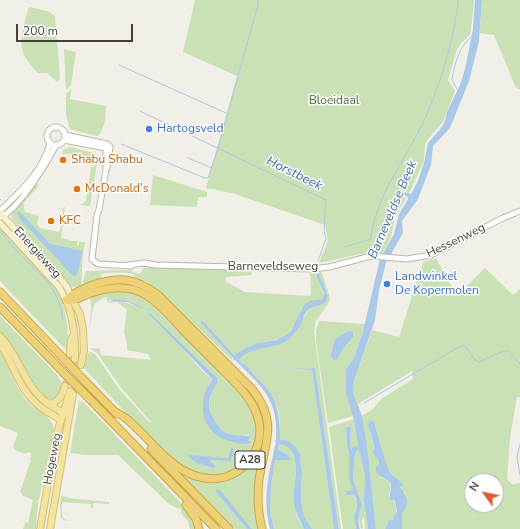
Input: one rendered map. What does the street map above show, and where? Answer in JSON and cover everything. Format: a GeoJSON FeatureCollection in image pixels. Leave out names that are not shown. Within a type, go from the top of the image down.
{"type":"FeatureCollection","features":[{"type":"Feature","properties":{"kind":"highway","name":"A28"},"geometry":{"type":"LineString","coordinates":[[70,298],[88,287],[113,279],[142,284],[158,295],[253,390],[265,411],[268,428],[258,488],[258,509],[262,529]]}},
{"type":"Feature","properties":{"kind":"highway","name":"A28"},"geometry":{"type":"LineString","coordinates":[[70,298],[118,287],[137,291],[151,299],[245,394],[257,413],[259,421],[259,439],[253,455],[243,467],[224,478],[205,478],[193,475],[177,466],[128,420],[114,411]]}},
{"type":"Feature","properties":{"kind":"highway","name":"A28"},"geometry":{"type":"LineString","coordinates":[[0,292],[229,529]]}},
{"type":"Feature","properties":{"kind":"highway"},"geometry":{"type":"LineString","coordinates":[[0,307],[216,529]]}},
{"type":"Feature","properties":{"kind":"highway"},"geometry":{"type":"LineString","coordinates":[[143,455],[191,510],[196,518],[199,529]]}},
{"type":"Feature","properties":{"kind":"main road","name":"Energieweg"},"geometry":{"type":"LineString","coordinates":[[1,214],[57,274],[70,298]]}},
{"type":"Feature","properties":{"kind":"main road","name":"Energieweg"},"geometry":{"type":"LineString","coordinates":[[0,223],[70,298]]}},
{"type":"Feature","properties":{"kind":"main road"},"geometry":{"type":"LineString","coordinates":[[70,298],[80,314],[82,321],[83,343],[78,362],[76,340],[73,336],[70,298]]}},
{"type":"Feature","properties":{"kind":"main road"},"geometry":{"type":"LineString","coordinates":[[0,336],[9,348],[30,385],[41,399],[66,413]]}},
{"type":"Feature","properties":{"kind":"main road"},"geometry":{"type":"LineString","coordinates":[[70,354],[71,340],[73,336]]}},
{"type":"Feature","properties":{"kind":"main road"},"geometry":{"type":"LineString","coordinates":[[0,344],[11,360],[22,385],[30,398],[38,406],[61,420]]}},
{"type":"Feature","properties":{"kind":"main road"},"geometry":{"type":"LineString","coordinates":[[48,404],[59,400],[65,386]]}},
{"type":"Feature","properties":{"kind":"main road","name":"Hogeweg"},"geometry":{"type":"LineString","coordinates":[[50,529],[66,413],[73,394]]}},
{"type":"Feature","properties":{"kind":"main road","name":"Hogeweg"},"geometry":{"type":"LineString","coordinates":[[40,529],[48,481],[61,420],[66,413]]}},
{"type":"Feature","properties":{"kind":"street"},"geometry":{"type":"LineString","coordinates":[[56,126],[61,128],[64,137],[60,144],[53,144],[47,140],[46,136],[47,131],[56,126]]}},
{"type":"Feature","properties":{"kind":"street","name":"Barneveldseweg"},"geometry":{"type":"LineString","coordinates":[[64,137],[108,148],[99,210],[96,215],[92,254],[94,261],[101,264],[313,269],[329,267],[371,256],[389,258]]}},
{"type":"Feature","properties":{"kind":"street"},"geometry":{"type":"LineString","coordinates":[[1,214],[14,206],[36,179],[49,158],[53,144]]}},
{"type":"Feature","properties":{"kind":"street","name":"Hessenweg"},"geometry":{"type":"LineString","coordinates":[[389,258],[412,259],[430,255],[502,218],[520,211]]}},
{"type":"Feature","properties":{"kind":"green space","name":"Bloeidaal"},"geometry":{"type":"Polygon","coordinates":[[[195,0],[474,0],[470,35],[457,49],[448,80],[455,91],[443,122],[425,144],[424,161],[409,193],[400,189],[398,191],[398,193],[406,198],[395,216],[391,237],[383,253],[370,252],[319,263],[328,241],[325,225],[232,193],[206,188],[237,76],[183,52],[195,0]]]}},
{"type":"Feature","properties":{"kind":"green space"},"geometry":{"type":"Polygon","coordinates":[[[482,0],[520,0],[520,89],[516,88],[494,35],[480,33],[482,0]]]}},
{"type":"Feature","properties":{"kind":"green space"},"geometry":{"type":"Polygon","coordinates":[[[30,7],[50,12],[55,16],[60,79],[57,82],[47,73],[38,73],[30,65],[22,50],[21,43],[23,28],[28,9],[30,7]]]}},
{"type":"Feature","properties":{"kind":"green space"},"geometry":{"type":"Polygon","coordinates":[[[64,49],[76,52],[71,85],[66,90],[64,49]]]}},
{"type":"Feature","properties":{"kind":"green space"},"geometry":{"type":"Polygon","coordinates":[[[71,89],[70,99],[106,106],[105,121],[99,135],[97,136],[70,129],[66,115],[66,94],[71,89]]]}},
{"type":"Feature","properties":{"kind":"green space"},"geometry":{"type":"Polygon","coordinates":[[[70,147],[94,153],[98,158],[90,206],[80,205],[86,201],[87,192],[91,192],[88,190],[91,167],[94,167],[95,164],[93,163],[93,159],[71,154],[62,154],[63,150],[70,147]]]}},
{"type":"Feature","properties":{"kind":"green space"},"geometry":{"type":"Polygon","coordinates":[[[153,175],[207,192],[207,197],[198,197],[197,207],[150,205],[153,175]]]}},
{"type":"Feature","properties":{"kind":"green space"},"geometry":{"type":"Polygon","coordinates":[[[36,184],[43,186],[38,185],[23,203],[25,212],[39,216],[37,224],[40,228],[58,232],[60,231],[63,210],[57,208],[63,209],[65,206],[61,238],[70,241],[78,241],[77,245],[79,245],[79,242],[85,242],[82,262],[82,286],[74,287],[68,285],[50,261],[12,219],[12,214],[17,204],[36,184]]]}},
{"type":"Feature","properties":{"kind":"green space"},"geometry":{"type":"Polygon","coordinates":[[[0,226],[55,286],[59,293],[66,318],[68,352],[0,281],[0,226]]]}},
{"type":"Feature","properties":{"kind":"green space"},"geometry":{"type":"Polygon","coordinates":[[[436,258],[457,296],[485,268],[513,295],[520,289],[520,397],[517,397],[510,438],[507,479],[512,484],[520,483],[520,529],[402,529],[402,513],[407,503],[406,494],[400,487],[403,485],[387,468],[373,424],[370,433],[374,445],[374,456],[379,460],[382,478],[390,483],[391,487],[389,496],[396,504],[396,513],[393,520],[389,520],[385,529],[376,529],[367,444],[362,416],[373,409],[381,399],[413,379],[412,371],[358,404],[353,392],[354,381],[372,330],[399,337],[423,262],[436,258]]]}},
{"type":"Feature","properties":{"kind":"green space"},"geometry":{"type":"Polygon","coordinates":[[[143,268],[253,270],[251,275],[226,277],[226,282],[245,292],[310,296],[310,272],[316,271],[324,297],[320,301],[304,305],[295,325],[287,335],[279,339],[253,345],[234,355],[202,320],[200,322],[232,357],[231,359],[158,290],[148,282],[134,277],[134,274],[118,272],[105,273],[101,274],[102,278],[84,285],[83,281],[86,271],[130,270],[138,274],[141,273],[143,268]]]}},
{"type":"Feature","properties":{"kind":"green space"},"geometry":{"type":"Polygon","coordinates":[[[318,270],[322,273],[330,298],[328,304],[316,321],[314,332],[341,529],[339,529],[315,368],[311,369],[243,364],[239,360],[251,351],[280,343],[293,336],[309,309],[311,307],[321,305],[327,294],[318,270]]]}},
{"type":"Feature","properties":{"kind":"green space"},"geometry":{"type":"Polygon","coordinates":[[[118,291],[132,294],[145,300],[153,306],[239,391],[246,400],[253,414],[256,426],[255,440],[251,452],[239,466],[231,471],[217,475],[197,473],[185,468],[167,453],[128,415],[84,368],[88,354],[90,352],[95,354],[119,389],[150,423],[151,422],[122,389],[97,353],[90,348],[100,349],[101,355],[151,360],[148,354],[127,350],[124,332],[127,310],[117,302],[140,308],[154,318],[212,379],[204,395],[204,416],[208,426],[228,441],[250,444],[249,435],[230,434],[224,432],[220,428],[214,419],[209,404],[211,394],[218,382],[215,377],[152,315],[136,304],[125,300],[109,300],[109,302],[115,302],[108,303],[106,297],[96,302],[93,309],[90,327],[90,298],[105,293],[118,291]],[[231,447],[228,458],[186,455],[198,464],[208,467],[210,460],[231,461],[234,448],[231,447]]]}},
{"type":"Feature","properties":{"kind":"green space"},"geometry":{"type":"Polygon","coordinates":[[[0,316],[58,376],[63,384],[60,394],[54,399],[45,399],[39,394],[0,334],[0,316]]]}},
{"type":"Feature","properties":{"kind":"green space"},"geometry":{"type":"Polygon","coordinates":[[[319,321],[365,324],[354,358],[346,369],[346,394],[353,416],[328,423],[316,341],[316,330],[319,321]],[[349,331],[339,336],[335,340],[330,355],[337,360],[343,349],[350,341],[349,331]]]}},
{"type":"Feature","properties":{"kind":"green space"},"geometry":{"type":"Polygon","coordinates":[[[201,340],[254,394],[266,420],[261,465],[261,529],[252,529],[218,489],[216,492],[247,529],[235,529],[177,470],[216,480],[252,459],[261,422],[231,377],[201,340]]]}},
{"type":"Feature","properties":{"kind":"green space"},"geometry":{"type":"Polygon","coordinates":[[[0,346],[12,376],[24,397],[52,422],[54,427],[39,500],[37,502],[36,529],[23,529],[25,522],[28,523],[33,500],[22,495],[20,492],[31,460],[31,454],[29,452],[25,454],[15,450],[13,447],[18,433],[0,426],[0,346]]]}},
{"type":"Feature","properties":{"kind":"green space"},"geometry":{"type":"Polygon","coordinates":[[[244,364],[312,370],[334,529],[313,529],[308,523],[302,503],[301,456],[293,444],[280,439],[280,417],[276,404],[264,386],[244,364]]]}},
{"type":"Feature","properties":{"kind":"green space"},"geometry":{"type":"Polygon","coordinates":[[[79,400],[81,402],[82,401],[116,435],[114,437],[116,436],[179,501],[191,516],[195,529],[190,529],[188,521],[181,513],[181,509],[169,504],[118,455],[87,455],[70,453],[79,400]]]}},
{"type":"Feature","properties":{"kind":"green space"},"geometry":{"type":"Polygon","coordinates":[[[354,419],[358,446],[351,449],[349,448],[351,434],[346,429],[353,489],[350,491],[354,493],[357,507],[354,516],[356,529],[343,529],[329,427],[354,419]]]}},
{"type":"Feature","properties":{"kind":"green space"},"geometry":{"type":"Polygon","coordinates":[[[279,444],[290,449],[295,459],[296,512],[304,529],[274,529],[270,511],[271,485],[275,459],[290,460],[287,454],[278,450],[279,444]]]}},
{"type":"Feature","properties":{"kind":"green space"},"geometry":{"type":"Polygon","coordinates":[[[359,448],[365,476],[364,501],[368,529],[365,529],[364,517],[362,520],[363,528],[360,528],[357,491],[353,479],[355,452],[359,448]]]}},
{"type":"Feature","properties":{"kind":"green space"},"geometry":{"type":"Polygon","coordinates":[[[61,496],[109,502],[109,504],[93,503],[93,508],[91,508],[91,504],[63,502],[62,515],[64,519],[69,521],[63,520],[61,518],[60,506],[61,496]]]}},
{"type":"Feature","properties":{"kind":"water"},"geometry":{"type":"Polygon","coordinates":[[[475,0],[482,0],[479,41],[469,81],[450,128],[433,146],[431,165],[418,199],[402,221],[403,233],[386,263],[379,290],[375,320],[354,381],[353,392],[362,416],[367,444],[376,529],[368,529],[364,501],[365,476],[359,449],[355,453],[353,479],[362,505],[359,517],[360,529],[356,529],[354,516],[357,507],[356,498],[354,494],[346,494],[347,491],[353,489],[349,479],[349,454],[346,429],[348,427],[351,427],[350,448],[351,449],[358,446],[354,420],[346,394],[346,369],[354,358],[363,331],[380,259],[394,234],[399,214],[408,199],[408,197],[399,192],[411,194],[418,181],[424,163],[428,143],[445,121],[447,112],[460,85],[465,69],[473,29],[475,0]]]}},
{"type":"Feature","properties":{"kind":"water"},"geometry":{"type":"Polygon","coordinates":[[[17,212],[20,212],[50,244],[80,250],[82,252],[79,268],[75,277],[20,219],[17,212]]]}},
{"type":"Feature","properties":{"kind":"water"},"geometry":{"type":"Polygon","coordinates":[[[319,273],[327,295],[327,300],[325,303],[312,307],[306,312],[298,330],[287,341],[275,346],[249,352],[239,360],[245,364],[268,390],[275,401],[279,420],[280,439],[293,444],[301,456],[302,504],[305,517],[313,529],[304,529],[295,509],[295,460],[292,452],[287,447],[279,444],[278,450],[287,454],[291,460],[275,460],[271,485],[270,511],[274,529],[270,529],[267,506],[267,485],[276,442],[275,413],[266,394],[260,386],[235,360],[233,360],[234,359],[200,322],[202,320],[234,355],[258,343],[276,340],[285,336],[291,331],[304,305],[310,301],[323,299],[324,293],[317,277],[317,274],[319,273]]]}},
{"type":"Feature","properties":{"kind":"water"},"geometry":{"type":"Polygon","coordinates":[[[115,299],[125,300],[136,304],[152,315],[217,378],[218,382],[211,394],[209,404],[211,414],[224,432],[234,435],[250,436],[249,441],[251,442],[249,444],[229,441],[213,432],[204,417],[203,407],[206,389],[212,379],[146,311],[128,302],[109,301],[115,299]]]}},
{"type":"Feature","properties":{"kind":"water"},"geometry":{"type":"Polygon","coordinates":[[[349,331],[353,332],[353,337],[343,349],[337,360],[334,360],[330,355],[333,344],[336,339],[349,331]]]}},
{"type":"Feature","properties":{"kind":"water"},"geometry":{"type":"Polygon","coordinates":[[[254,365],[315,368],[339,529],[334,529],[312,370],[254,365]]]}},
{"type":"Feature","properties":{"kind":"water"},"geometry":{"type":"Polygon","coordinates":[[[370,421],[374,422],[390,473],[404,485],[400,487],[405,493],[407,500],[405,510],[402,513],[402,529],[385,529],[389,520],[393,520],[397,512],[395,501],[390,499],[390,483],[376,472],[376,467],[379,464],[379,460],[373,453],[374,445],[368,424],[370,421]]]}},
{"type":"Feature","properties":{"kind":"water"},"geometry":{"type":"Polygon","coordinates":[[[231,447],[234,448],[231,461],[210,460],[215,466],[214,468],[198,464],[186,455],[228,458],[231,447]]]}},
{"type":"Feature","properties":{"kind":"water"},"geometry":{"type":"Polygon","coordinates":[[[217,489],[220,490],[252,529],[247,529],[216,492],[217,489]]]}},
{"type":"Feature","properties":{"kind":"waterway"},"geometry":{"type":"LineString","coordinates":[[121,144],[208,178],[218,148],[258,5],[257,0]]}},
{"type":"Feature","properties":{"kind":"waterway","name":"Barneveldse Beek"},"geometry":{"type":"LineString","coordinates":[[344,247],[371,239],[373,224],[384,194],[423,123],[435,94],[454,30],[458,0]]}},
{"type":"Feature","properties":{"kind":"waterway"},"geometry":{"type":"LineString","coordinates":[[457,89],[452,80],[456,62],[463,46],[472,36]]}},
{"type":"Feature","properties":{"kind":"waterway"},"geometry":{"type":"LineString","coordinates":[[119,65],[226,113]]}},
{"type":"Feature","properties":{"kind":"waterway","name":"Horstbeek"},"geometry":{"type":"LineString","coordinates":[[140,111],[326,200],[324,230],[326,239],[318,261]]}},
{"type":"Feature","properties":{"kind":"waterway"},"geometry":{"type":"LineString","coordinates":[[188,158],[212,168]]}},
{"type":"Feature","properties":{"kind":"waterway"},"geometry":{"type":"LineString","coordinates":[[0,231],[52,289],[61,308],[63,320]]}},
{"type":"Feature","properties":{"kind":"waterway"},"geometry":{"type":"LineString","coordinates":[[364,403],[462,345],[465,346],[475,360],[479,362],[503,351],[508,351],[520,364]]}},
{"type":"Feature","properties":{"kind":"waterway"},"geometry":{"type":"LineString","coordinates":[[520,444],[517,457],[520,475]]}},
{"type":"Feature","properties":{"kind":"tunnel"},"geometry":{"type":"LineString","coordinates":[[65,386],[70,354]]}},
{"type":"Feature","properties":{"kind":"tunnel"},"geometry":{"type":"LineString","coordinates":[[73,394],[78,362]]}},
{"type":"Feature","properties":{"kind":"place","name":"Hartogsveld"},"geometry":{"type":"Point","coordinates":[149,129]}},
{"type":"Feature","properties":{"kind":"place","name":"Shabu Shabu"},"geometry":{"type":"Point","coordinates":[63,160]}},
{"type":"Feature","properties":{"kind":"place","name":"McDonald's"},"geometry":{"type":"Point","coordinates":[77,189]}},
{"type":"Feature","properties":{"kind":"place","name":"KFC"},"geometry":{"type":"Point","coordinates":[51,221]}},
{"type":"Feature","properties":{"kind":"place","name":"Landwinkel De Kopermolen"},"geometry":{"type":"Point","coordinates":[387,284]}}]}
